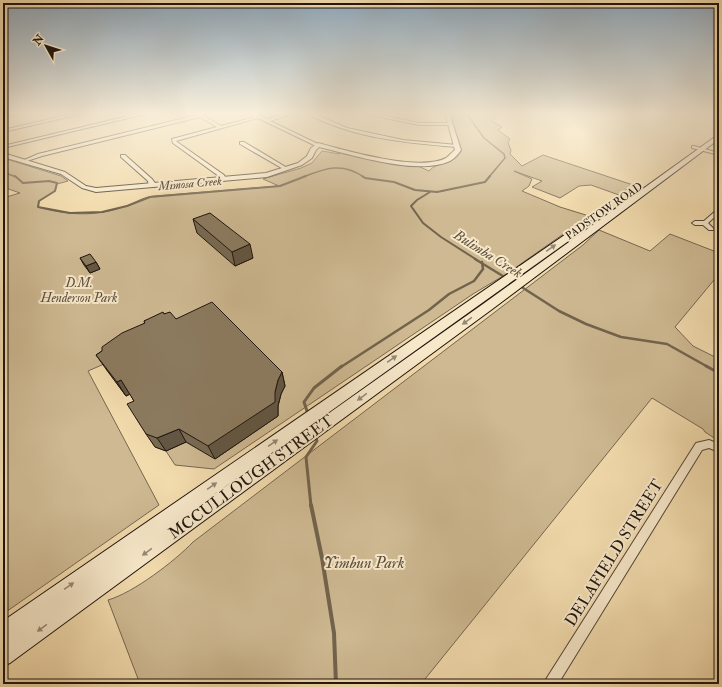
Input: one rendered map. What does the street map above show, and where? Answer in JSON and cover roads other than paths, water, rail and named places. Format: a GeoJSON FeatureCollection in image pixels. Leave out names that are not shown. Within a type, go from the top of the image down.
{"type":"FeatureCollection","features":[{"type":"Feature","properties":{"kind":"main road","name":"PADSTOW ROAD"},"geometry":{"type":"LineString","coordinates":[[503,295],[701,145]]}},
{"type":"Feature","properties":{"kind":"main road","name":"PADSTOW ROAD"},"geometry":{"type":"LineString","coordinates":[[492,288],[630,193],[703,145]]}},
{"type":"Feature","properties":{"kind":"main road","name":"MCCULLOUGH STREET"},"geometry":{"type":"LineString","coordinates":[[3,656],[492,288]]}},
{"type":"Feature","properties":{"kind":"main road","name":"MCCULLOUGH STREET"},"geometry":{"type":"LineString","coordinates":[[3,633],[503,295]]}},
{"type":"Feature","properties":{"kind":"street"},"geometry":{"type":"LineString","coordinates":[[24,161],[40,155],[79,145]]}},
{"type":"Feature","properties":{"kind":"street"},"geometry":{"type":"LineString","coordinates":[[178,145],[222,176],[224,179]]}},
{"type":"Feature","properties":{"kind":"street"},"geometry":{"type":"LineString","coordinates":[[246,145],[287,169]]}},
{"type":"Feature","properties":{"kind":"street"},"geometry":{"type":"LineString","coordinates":[[3,155],[63,173],[90,189],[105,190],[267,175],[306,161],[310,157],[313,149],[318,146],[405,164],[432,165],[446,161],[456,154],[458,150],[457,146],[447,145]]}},
{"type":"Feature","properties":{"kind":"street"},"geometry":{"type":"LineString","coordinates":[[698,148],[719,154]]}},
{"type":"Feature","properties":{"kind":"street"},"geometry":{"type":"LineString","coordinates":[[123,156],[150,180],[152,183],[151,186]]}},
{"type":"Feature","properties":{"kind":"street"},"geometry":{"type":"LineString","coordinates":[[705,223],[719,210]]}},
{"type":"Feature","properties":{"kind":"street"},"geometry":{"type":"LineString","coordinates":[[695,223],[705,223],[711,228]]}},
{"type":"Feature","properties":{"kind":"street","name":"DELAFIELD STREET"},"geometry":{"type":"LineString","coordinates":[[550,684],[700,446],[714,446]]}},
{"type":"Feature","properties":{"kind":"waterway","name":"Bulimba Creek"},"geometry":{"type":"LineString","coordinates":[[489,177],[505,158],[504,154],[493,145]]}},
{"type":"Feature","properties":{"kind":"waterway","name":"Mimosa Creek"},"geometry":{"type":"LineString","coordinates":[[303,177],[319,171],[334,168],[348,169],[364,177]]}},
{"type":"Feature","properties":{"kind":"waterway","name":"Mimosa Creek"},"geometry":{"type":"LineString","coordinates":[[3,172],[16,177]]}},
{"type":"Feature","properties":{"kind":"waterway","name":"Mimosa Creek"},"geometry":{"type":"LineString","coordinates":[[15,176],[23,183],[49,181],[57,183],[55,191],[39,201],[38,207],[70,213],[102,212],[127,206],[150,197],[280,186],[306,176]]}},
{"type":"Feature","properties":{"kind":"waterway","name":"Bulimba Creek"},"geometry":{"type":"LineString","coordinates":[[362,176],[365,178],[394,182],[415,190],[437,192],[485,182],[490,176]]}},
{"type":"Feature","properties":{"kind":"waterway","name":"Bulimba Creek"},"geometry":{"type":"LineString","coordinates":[[430,192],[417,200],[411,206],[423,223],[441,237],[477,260]]}},
{"type":"Feature","properties":{"kind":"waterway","name":"Bulimba Creek"},"geometry":{"type":"LineString","coordinates":[[475,259],[482,263]]}},
{"type":"Feature","properties":{"kind":"waterway"},"geometry":{"type":"LineString","coordinates":[[341,367],[429,310],[449,294],[474,281],[483,269],[482,263]]}},
{"type":"Feature","properties":{"kind":"waterway","name":"Bulimba Creek"},"geometry":{"type":"LineString","coordinates":[[482,263],[516,284]]}},
{"type":"Feature","properties":{"kind":"waterway","name":"Bulimba Creek"},"geometry":{"type":"LineString","coordinates":[[520,286],[559,311],[586,324],[621,337],[667,344],[708,367]]}},
{"type":"Feature","properties":{"kind":"waterway"},"geometry":{"type":"LineString","coordinates":[[308,414],[304,402],[314,388],[342,366]]}},
{"type":"Feature","properties":{"kind":"waterway","name":"Bulimba Creek"},"geometry":{"type":"LineString","coordinates":[[706,366],[719,373]]}},
{"type":"Feature","properties":{"kind":"waterway"},"geometry":{"type":"LineString","coordinates":[[311,506],[306,457],[317,441],[315,436]]}},
{"type":"Feature","properties":{"kind":"waterway"},"geometry":{"type":"LineString","coordinates":[[311,505],[322,558],[334,633],[336,684]]}},
{"type":"Feature","properties":{"kind":"park label","name":"D.M. Henderson Park"},"geometry":{"type":"Point","coordinates":[79,290]}},
{"type":"Feature","properties":{"kind":"park label","name":"Yimbun Park"},"geometry":{"type":"Point","coordinates":[364,563]}}]}
